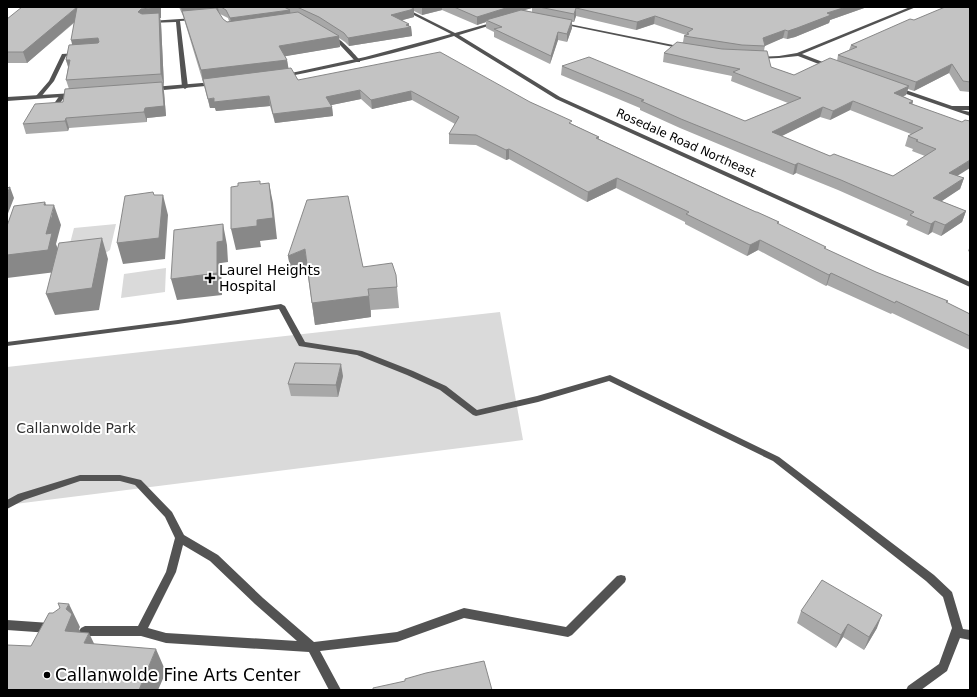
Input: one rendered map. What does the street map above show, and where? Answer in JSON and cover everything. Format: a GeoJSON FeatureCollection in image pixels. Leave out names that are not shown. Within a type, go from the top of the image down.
{"type":"FeatureCollection","features":[{"type":"Feature","properties":{"kind":"street","name":"Rosedale Road Northeast"},"geometry":{"type":"LineString","coordinates":[[400,7],[456,35],[526,80],[558,98],[970,285]]}},
{"type":"Feature","properties":{"kind":"street"},"geometry":{"type":"LineString","coordinates":[[755,58],[780,57],[798,54],[914,7]]}},
{"type":"Feature","properties":{"kind":"street"},"geometry":{"type":"LineString","coordinates":[[144,22],[204,18]]}},
{"type":"Feature","properties":{"kind":"street"},"geometry":{"type":"LineString","coordinates":[[178,20],[185,86]]}},
{"type":"Feature","properties":{"kind":"street"},"geometry":{"type":"LineString","coordinates":[[280,75],[358,61],[456,35],[502,20]]}},
{"type":"Feature","properties":{"kind":"street"},"geometry":{"type":"LineString","coordinates":[[557,22],[689,50]]}},
{"type":"Feature","properties":{"kind":"street"},"geometry":{"type":"LineString","coordinates":[[324,32],[342,44],[358,61]]}},
{"type":"Feature","properties":{"kind":"street"},"geometry":{"type":"LineString","coordinates":[[38,98],[51,81],[64,55],[85,53]]}},
{"type":"Feature","properties":{"kind":"street"},"geometry":{"type":"LineString","coordinates":[[798,54],[839,70]]}},
{"type":"Feature","properties":{"kind":"street"},"geometry":{"type":"LineString","coordinates":[[148,90],[217,84]]}},
{"type":"Feature","properties":{"kind":"street"},"geometry":{"type":"LineString","coordinates":[[891,88],[970,114]]}},
{"type":"Feature","properties":{"kind":"street"},"geometry":{"type":"LineString","coordinates":[[7,99],[83,95]]}},
{"type":"Feature","properties":{"kind":"street"},"geometry":{"type":"LineString","coordinates":[[56,105],[62,96]]}},
{"type":"Feature","properties":{"kind":"street"},"geometry":{"type":"LineString","coordinates":[[951,108],[970,108]]}},
{"type":"Feature","properties":{"kind":"street"},"geometry":{"type":"LineString","coordinates":[[7,344],[178,322],[281,306],[302,344],[359,353],[410,373],[443,388],[476,414],[538,399],[610,378],[776,459],[930,578],[948,595],[958,628],[943,667],[912,690]]}},
{"type":"Feature","properties":{"kind":"street"},"geometry":{"type":"LineString","coordinates":[[7,505],[21,497],[80,478],[120,478],[138,482],[169,514],[180,538],[214,558],[259,601],[312,647],[335,690]]}},
{"type":"Feature","properties":{"kind":"street"},"geometry":{"type":"LineString","coordinates":[[141,631],[171,572],[180,538]]}},
{"type":"Feature","properties":{"kind":"street"},"geometry":{"type":"LineString","coordinates":[[85,631],[141,631],[166,638],[312,647],[397,638],[464,613],[568,632],[621,579]]}},
{"type":"Feature","properties":{"kind":"street"},"geometry":{"type":"LineString","coordinates":[[7,625],[64,630]]}},
{"type":"Feature","properties":{"kind":"street"},"geometry":{"type":"LineString","coordinates":[[956,632],[970,635]]}},
{"type":"Feature","properties":{"kind":"green space"},"geometry":{"type":"Polygon","coordinates":[[[116,224],[110,250],[101,256],[67,255],[74,228],[116,224]]]}},
{"type":"Feature","properties":{"kind":"green space"},"geometry":{"type":"Polygon","coordinates":[[[166,268],[165,292],[121,298],[124,274],[166,268]]]}},
{"type":"Feature","properties":{"kind":"green space","name":"Callanwolde Park"},"geometry":{"type":"Polygon","coordinates":[[[500,312],[523,440],[7,505],[7,367],[500,312]]]}},
{"type":"Feature","properties":{"kind":"building"},"geometry":{"type":"Polygon","coordinates":[[[22,7],[77,7],[23,52],[7,52],[7,19],[22,7]]]}},
{"type":"Feature","properties":{"kind":"building"},"geometry":{"type":"Polygon","coordinates":[[[77,7],[159,7],[141,9],[138,12],[142,14],[159,13],[161,74],[66,80],[70,60],[66,60],[69,45],[99,42],[98,38],[71,40],[77,7]]]}},
{"type":"Feature","properties":{"kind":"building"},"geometry":{"type":"Polygon","coordinates":[[[221,7],[284,7],[290,10],[230,18],[226,10],[221,7]]]}},
{"type":"Feature","properties":{"kind":"building"},"geometry":{"type":"Polygon","coordinates":[[[297,7],[410,7],[414,9],[391,15],[409,24],[406,25],[411,27],[348,38],[344,33],[319,17],[297,7]]]}},
{"type":"Feature","properties":{"kind":"building"},"geometry":{"type":"Polygon","coordinates":[[[454,7],[509,7],[477,17],[454,7]]]}},
{"type":"Feature","properties":{"kind":"building"},"geometry":{"type":"Polygon","coordinates":[[[539,7],[846,7],[827,13],[831,15],[797,28],[788,31],[785,30],[763,38],[765,46],[742,45],[684,36],[689,34],[687,33],[693,29],[655,16],[637,22],[576,8],[574,14],[539,7]]]}},
{"type":"Feature","properties":{"kind":"building"},"geometry":{"type":"Polygon","coordinates":[[[945,7],[970,8],[970,82],[963,81],[952,64],[916,82],[838,55],[857,47],[851,45],[910,19],[914,20],[945,7]]]}},
{"type":"Feature","properties":{"kind":"building"},"geometry":{"type":"Polygon","coordinates":[[[216,8],[223,19],[227,22],[298,12],[339,36],[279,46],[287,60],[201,70],[182,11],[216,8]]]}},
{"type":"Feature","properties":{"kind":"building"},"geometry":{"type":"Polygon","coordinates":[[[521,10],[572,20],[567,34],[558,32],[551,56],[494,29],[502,27],[486,20],[521,10]]]}},
{"type":"Feature","properties":{"kind":"building"},"geometry":{"type":"Polygon","coordinates":[[[677,42],[722,49],[767,51],[771,67],[794,75],[830,58],[909,86],[894,93],[913,101],[909,103],[962,122],[965,120],[970,121],[970,160],[949,173],[964,178],[933,198],[966,211],[945,225],[935,221],[931,224],[910,215],[914,212],[841,180],[798,163],[795,165],[681,119],[641,101],[644,100],[562,66],[589,57],[745,121],[801,98],[733,72],[740,69],[664,53],[677,42]],[[853,101],[833,111],[823,107],[772,132],[830,156],[834,154],[893,176],[936,149],[908,136],[923,128],[853,101]]]}},
{"type":"Feature","properties":{"kind":"building"},"geometry":{"type":"Polygon","coordinates":[[[440,52],[530,102],[572,121],[569,123],[599,137],[596,138],[779,222],[777,223],[826,247],[824,248],[876,272],[948,301],[946,302],[970,314],[970,336],[896,301],[895,303],[831,273],[829,275],[760,240],[750,245],[686,214],[689,212],[617,178],[588,192],[509,149],[506,150],[476,135],[449,134],[459,117],[411,91],[371,100],[360,90],[326,97],[332,107],[273,114],[269,96],[214,102],[214,98],[208,99],[203,79],[291,68],[298,80],[440,52]]]}},
{"type":"Feature","properties":{"kind":"building"},"geometry":{"type":"Polygon","coordinates":[[[162,82],[164,106],[145,108],[144,112],[66,118],[65,121],[23,124],[35,104],[63,102],[65,89],[162,82]]]}},
{"type":"Feature","properties":{"kind":"building"},"geometry":{"type":"Polygon","coordinates":[[[260,181],[260,184],[269,183],[273,218],[257,220],[257,226],[231,229],[231,187],[238,186],[238,183],[260,181]]]}},
{"type":"Feature","properties":{"kind":"building"},"geometry":{"type":"Polygon","coordinates":[[[153,192],[154,195],[163,195],[159,238],[117,243],[125,196],[153,192]]]}},
{"type":"Feature","properties":{"kind":"building"},"geometry":{"type":"Polygon","coordinates":[[[348,196],[363,267],[392,263],[396,275],[397,287],[368,289],[369,296],[312,303],[305,249],[288,256],[307,200],[348,196]]]}},
{"type":"Feature","properties":{"kind":"building"},"geometry":{"type":"Polygon","coordinates":[[[45,202],[44,205],[54,205],[46,234],[52,233],[48,250],[7,255],[7,226],[14,206],[45,202]]]}},
{"type":"Feature","properties":{"kind":"building"},"geometry":{"type":"Polygon","coordinates":[[[223,224],[223,241],[217,242],[217,273],[171,279],[174,230],[223,224]]]}},
{"type":"Feature","properties":{"kind":"building"},"geometry":{"type":"Polygon","coordinates":[[[102,238],[92,288],[46,294],[59,243],[102,238]]]}},
{"type":"Feature","properties":{"kind":"building"},"geometry":{"type":"Polygon","coordinates":[[[295,363],[341,364],[336,385],[288,384],[295,363]]]}},
{"type":"Feature","properties":{"kind":"building"},"geometry":{"type":"Polygon","coordinates":[[[822,580],[882,615],[869,637],[848,624],[841,635],[801,611],[822,580]]]}},
{"type":"Feature","properties":{"kind":"building"},"geometry":{"type":"Polygon","coordinates":[[[58,603],[69,604],[66,609],[72,614],[65,631],[89,633],[84,643],[156,649],[139,690],[7,690],[7,645],[31,646],[49,613],[53,613],[60,608],[58,603]]]}},
{"type":"Feature","properties":{"kind":"building"},"geometry":{"type":"Polygon","coordinates":[[[484,661],[492,690],[373,690],[373,688],[405,681],[405,679],[426,673],[484,661]]]}},
{"type":"Feature","properties":{"kind":"place","name":"Laurel Heights Hospital"},"geometry":{"type":"Point","coordinates":[210,278]}},
{"type":"Feature","properties":{"kind":"place","name":"Callanwolde Fine Arts Center"},"geometry":{"type":"Point","coordinates":[47,675]}}]}
